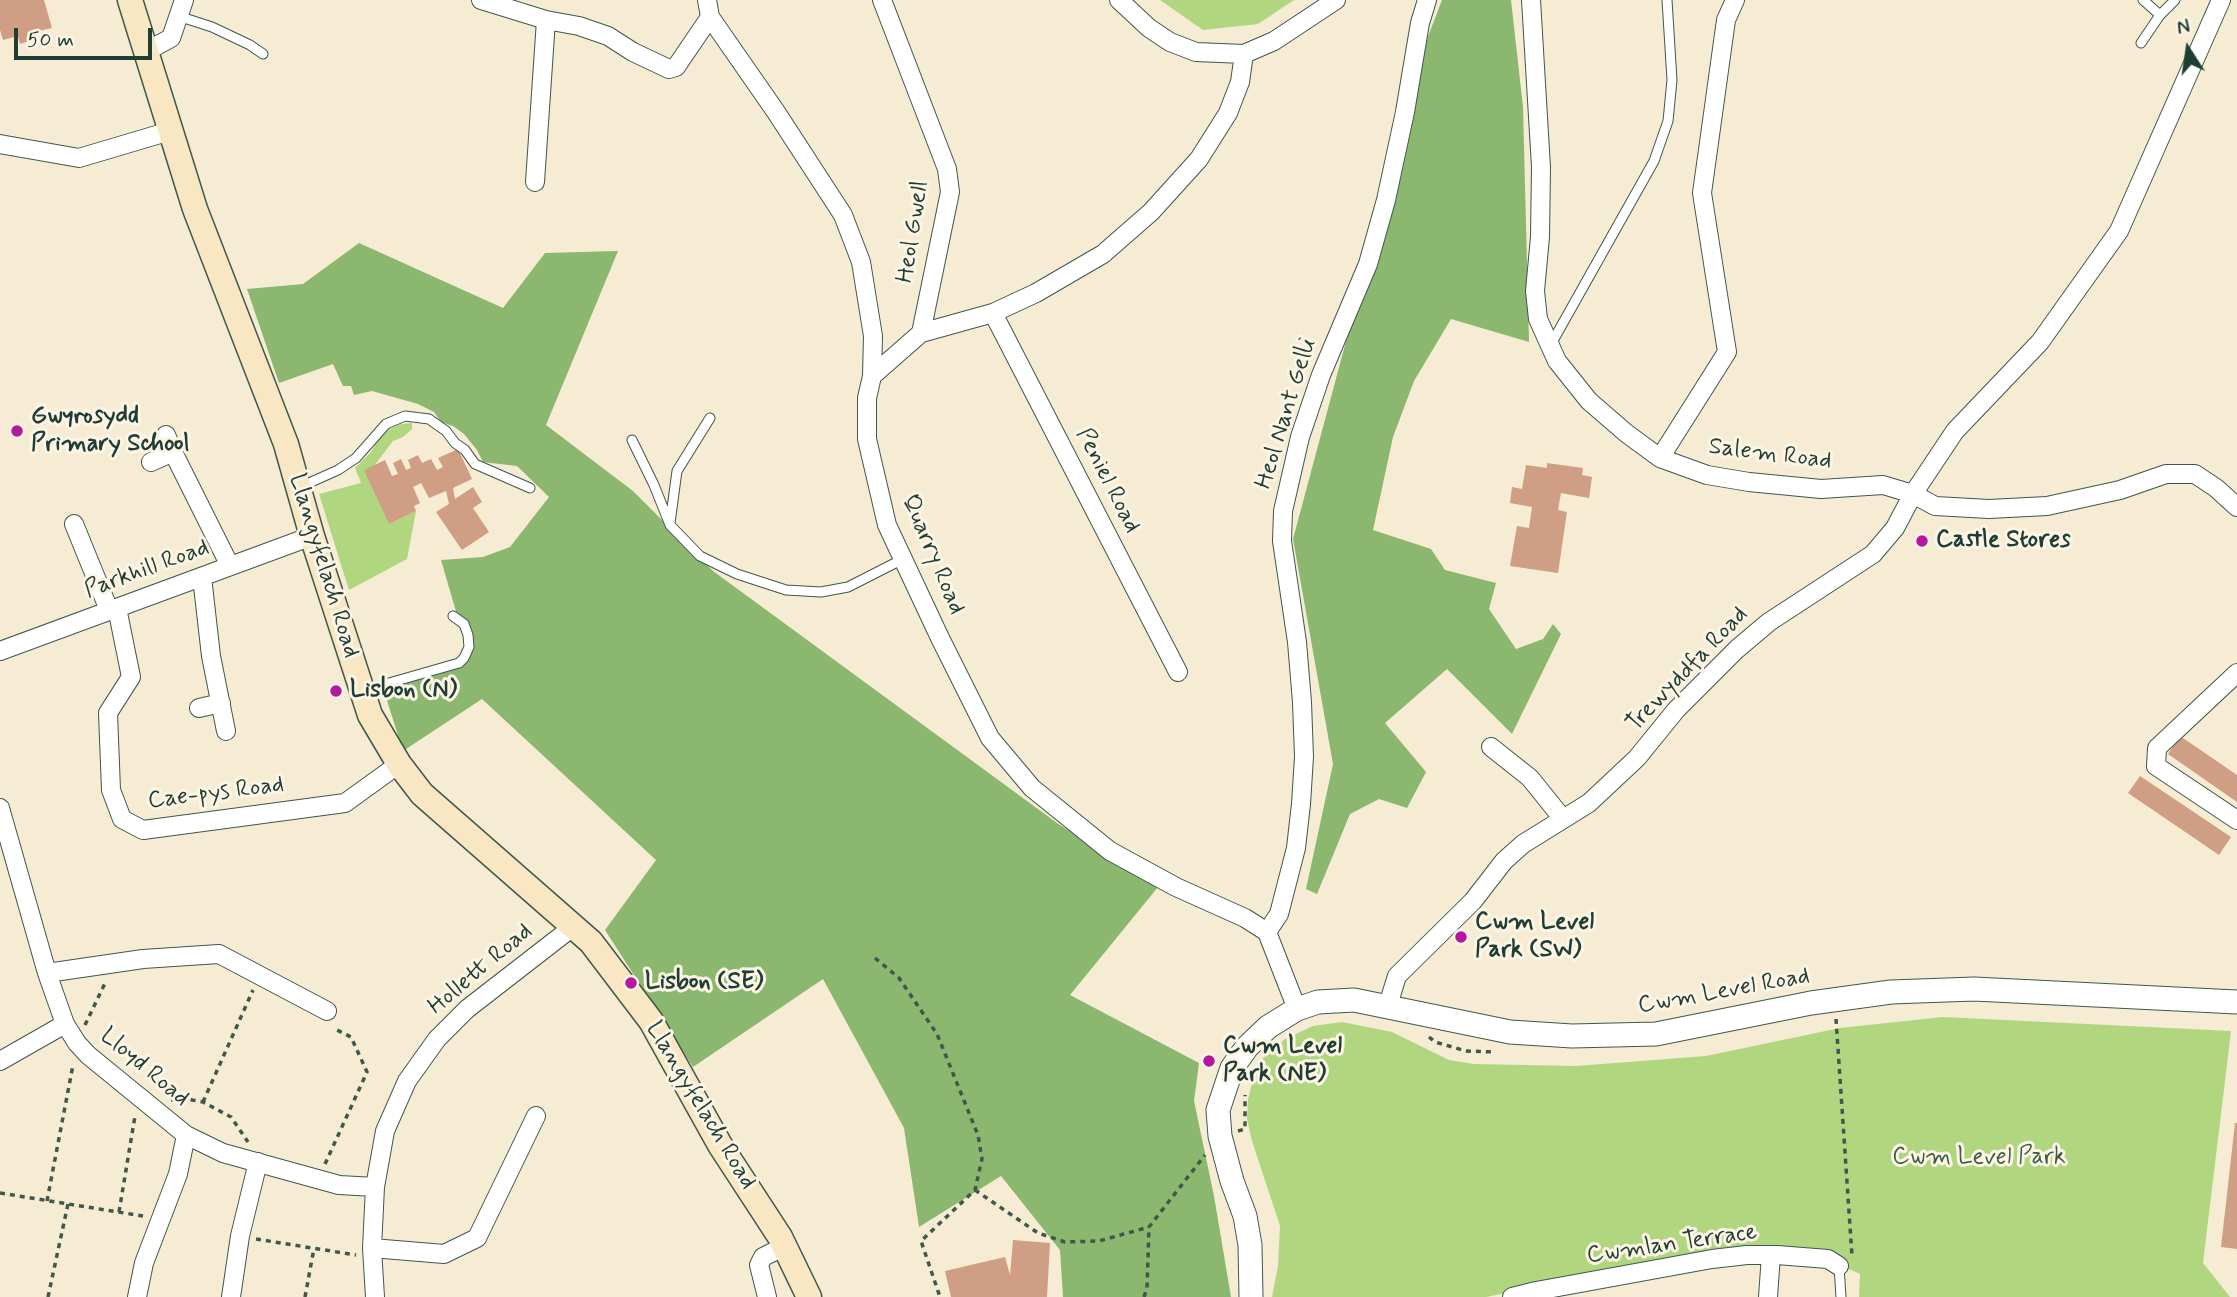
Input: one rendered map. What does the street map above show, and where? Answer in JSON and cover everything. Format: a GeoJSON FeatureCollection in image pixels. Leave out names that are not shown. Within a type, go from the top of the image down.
{"type":"FeatureCollection","features":[{"type":"Feature","properties":{"kind":"main road","name":"Llangyfelach Road"},"geometry":{"type":"LineString","coordinates":[[130,0],[195,209],[286,444],[312,536],[370,715],[399,764],[422,794],[591,942],[651,1021],[720,1145],[785,1246],[809,1297]]}},
{"type":"Feature","properties":{"kind":"street"},"geometry":{"type":"LineString","coordinates":[[481,0],[608,36],[633,52],[669,69],[676,67],[709,8]]}},
{"type":"Feature","properties":{"kind":"street","name":"Heol Gwell"},"geometry":{"type":"LineString","coordinates":[[882,0],[947,169],[950,192],[921,333]]}},
{"type":"Feature","properties":{"kind":"street"},"geometry":{"type":"LineString","coordinates":[[1119,0],[1149,28],[1170,42],[1196,52],[1244,54],[1274,41],[1336,0]]}},
{"type":"Feature","properties":{"kind":"street","name":"Heol Nant Gelli"},"geometry":{"type":"LineString","coordinates":[[1267,932],[1279,914],[1296,848],[1304,757],[1298,654],[1282,541],[1283,511],[1300,438],[1321,375],[1371,251],[1386,200],[1420,23],[1427,0]]}},
{"type":"Feature","properties":{"kind":"street","name":"Salem Road"},"geometry":{"type":"LineString","coordinates":[[1531,0],[1541,167],[1540,237],[1535,291],[1538,319],[1557,361],[1589,401],[1660,458],[1707,475],[1749,482],[1821,489],[1883,485],[1913,494],[1935,506],[1989,509],[2048,506],[2120,490],[2166,474],[2195,474],[2237,507]]}},
{"type":"Feature","properties":{"kind":"street"},"geometry":{"type":"LineString","coordinates":[[1660,458],[1727,352],[1702,193],[1726,20],[1735,0]]}},
{"type":"Feature","properties":{"kind":"street","name":"Trewyddfa Road"},"geometry":{"type":"LineString","coordinates":[[1388,1005],[1397,976],[1473,901],[1504,861],[1523,844],[1589,803],[1637,758],[1676,710],[1737,649],[1769,622],[1873,554],[1895,528],[1913,494],[1955,431],[2040,342],[2119,231],[2221,0]]}},
{"type":"Feature","properties":{"kind":"street"},"geometry":{"type":"LineString","coordinates":[[145,52],[171,38],[181,8]]}},
{"type":"Feature","properties":{"kind":"street","name":"Quarry Road"},"geometry":{"type":"LineString","coordinates":[[709,8],[843,215],[861,262],[867,288],[873,336],[872,376],[867,398],[867,439],[887,525],[990,738],[1032,788],[1111,851],[1176,887],[1245,918],[1267,932]]}},
{"type":"Feature","properties":{"kind":"street"},"geometry":{"type":"LineString","coordinates":[[536,182],[546,20]]}},
{"type":"Feature","properties":{"kind":"street"},"geometry":{"type":"LineString","coordinates":[[872,376],[921,333],[993,313],[1037,293],[1103,254],[1151,212],[1199,159],[1228,113],[1240,82],[1244,54]]}},
{"type":"Feature","properties":{"kind":"street"},"geometry":{"type":"LineString","coordinates":[[0,144],[79,158],[170,131]]}},
{"type":"Feature","properties":{"kind":"street","name":"Peniel Road"},"geometry":{"type":"LineString","coordinates":[[993,313],[1178,672]]}},
{"type":"Feature","properties":{"kind":"street"},"geometry":{"type":"LineString","coordinates":[[166,435],[230,566]]}},
{"type":"Feature","properties":{"kind":"street"},"geometry":{"type":"LineString","coordinates":[[151,462],[173,452]]}},
{"type":"Feature","properties":{"kind":"street","name":"Cae-pys Road"},"geometry":{"type":"LineString","coordinates":[[74,524],[113,609],[131,677],[108,713],[111,790],[122,819],[144,830],[345,803],[399,764]]}},
{"type":"Feature","properties":{"kind":"street","name":"Parkhill Road"},"geometry":{"type":"LineString","coordinates":[[0,651],[312,536]]}},
{"type":"Feature","properties":{"kind":"street"},"geometry":{"type":"LineString","coordinates":[[202,577],[211,656],[226,731]]}},
{"type":"Feature","properties":{"kind":"street"},"geometry":{"type":"LineString","coordinates":[[2237,673],[2157,748],[2157,766],[2237,820]]}},
{"type":"Feature","properties":{"kind":"street"},"geometry":{"type":"LineString","coordinates":[[199,708],[221,703]]}},
{"type":"Feature","properties":{"kind":"street"},"geometry":{"type":"LineString","coordinates":[[1491,747],[1530,778],[1563,819]]}},
{"type":"Feature","properties":{"kind":"street","name":"Lloyd Road"},"geometry":{"type":"LineString","coordinates":[[0,808],[47,973],[65,1024],[88,1055],[186,1135],[223,1153],[339,1185],[375,1187]]}},
{"type":"Feature","properties":{"kind":"street","name":"Hollett Road"},"geometry":{"type":"LineString","coordinates":[[375,1297],[372,1253],[375,1187],[385,1131],[407,1081],[437,1039],[467,1009],[574,926]]}},
{"type":"Feature","properties":{"kind":"street"},"geometry":{"type":"LineString","coordinates":[[1267,932],[1297,1009]]}},
{"type":"Feature","properties":{"kind":"street"},"geometry":{"type":"LineString","coordinates":[[47,973],[115,962],[219,954],[327,1011]]}},
{"type":"Feature","properties":{"kind":"street","name":"Cwm Level Road"},"geometry":{"type":"LineString","coordinates":[[1251,1297],[1250,1245],[1245,1216],[1220,1136],[1218,1110],[1232,1068],[1247,1047],[1268,1027],[1297,1009],[1318,1002],[1354,1000],[1510,1032],[1572,1036],[1656,1034],[1891,992],[1974,989],[2237,1002]]}},
{"type":"Feature","properties":{"kind":"street"},"geometry":{"type":"LineString","coordinates":[[0,1061],[65,1024]]}},
{"type":"Feature","properties":{"kind":"street"},"geometry":{"type":"LineString","coordinates":[[372,1253],[444,1254],[477,1238],[536,1116]]}},
{"type":"Feature","properties":{"kind":"street"},"geometry":{"type":"LineString","coordinates":[[136,1297],[144,1263],[178,1174],[186,1135]]}},
{"type":"Feature","properties":{"kind":"street"},"geometry":{"type":"LineString","coordinates":[[231,1297],[240,1236],[258,1162]]}},
{"type":"Feature","properties":{"kind":"street"},"geometry":{"type":"LineString","coordinates":[[766,1297],[759,1265],[763,1257],[785,1246]]}},
{"type":"Feature","properties":{"kind":"street","name":"Cwmlan Terrace"},"geometry":{"type":"LineString","coordinates":[[1512,1297],[1712,1259],[1747,1255],[1828,1259],[1839,1266]]}},
{"type":"Feature","properties":{"kind":"street"},"geometry":{"type":"LineString","coordinates":[[1768,1297],[1771,1255]]}},
{"type":"Feature","properties":{"kind":"lane"},"geometry":{"type":"LineString","coordinates":[[1550,346],[1654,162],[1668,121],[1672,80],[1667,0]]}},
{"type":"Feature","properties":{"kind":"lane"},"geometry":{"type":"LineString","coordinates":[[2143,0],[2160,15]]}},
{"type":"Feature","properties":{"kind":"lane"},"geometry":{"type":"LineString","coordinates":[[2141,43],[2160,15],[2175,0]]}},
{"type":"Feature","properties":{"kind":"lane"},"geometry":{"type":"LineString","coordinates":[[181,8],[263,54]]}},
{"type":"Feature","properties":{"kind":"lane"},"geometry":{"type":"LineString","coordinates":[[298,488],[338,470],[356,458],[386,424],[405,415],[429,419],[446,431],[475,464],[530,488]]}},
{"type":"Feature","properties":{"kind":"lane"},"geometry":{"type":"LineString","coordinates":[[670,525],[677,471],[710,418]]}},
{"type":"Feature","properties":{"kind":"lane"},"geometry":{"type":"LineString","coordinates":[[632,440],[670,525],[700,556],[737,574],[786,590],[821,592],[848,587],[903,559]]}},
{"type":"Feature","properties":{"kind":"lane"},"geometry":{"type":"LineString","coordinates":[[363,694],[382,685],[459,663],[469,647],[468,635],[464,624],[453,616]]}},
{"type":"Feature","properties":{"kind":"lane"},"geometry":{"type":"LineString","coordinates":[[1839,1266],[1841,1297]]}},
{"type":"Feature","properties":{"kind":"path"},"geometry":{"type":"LineString","coordinates":[[875,958],[899,978],[937,1034],[978,1135],[982,1158],[975,1190],[921,1241],[940,1297]]}},
{"type":"Feature","properties":{"kind":"path"},"geometry":{"type":"LineString","coordinates":[[47,1201],[77,1043],[115,962]]}},
{"type":"Feature","properties":{"kind":"path"},"geometry":{"type":"LineString","coordinates":[[203,1102],[259,975]]}},
{"type":"Feature","properties":{"kind":"path"},"geometry":{"type":"LineString","coordinates":[[1835,1000],[1853,1266],[1841,1286]]}},
{"type":"Feature","properties":{"kind":"path"},"geometry":{"type":"LineString","coordinates":[[318,1179],[368,1072],[351,1037],[330,1027],[327,1011]]}},
{"type":"Feature","properties":{"kind":"path"},"geometry":{"type":"LineString","coordinates":[[119,1212],[144,1101],[181,1098],[203,1102],[231,1117],[258,1162]]}},
{"type":"Feature","properties":{"kind":"path"},"geometry":{"type":"LineString","coordinates":[[1144,1297],[1147,1289],[1149,1227],[1220,1136]]}},
{"type":"Feature","properties":{"kind":"path"},"geometry":{"type":"LineString","coordinates":[[975,1190],[1038,1233],[1065,1242],[1099,1241],[1149,1227]]}},
{"type":"Feature","properties":{"kind":"path"},"geometry":{"type":"LineString","coordinates":[[0,1193],[160,1219]]}},
{"type":"Feature","properties":{"kind":"path"},"geometry":{"type":"LineString","coordinates":[[48,1297],[68,1204]]}},
{"type":"Feature","properties":{"kind":"path"},"geometry":{"type":"LineString","coordinates":[[240,1236],[314,1248],[372,1253]]}},
{"type":"Feature","properties":{"kind":"path"},"geometry":{"type":"LineString","coordinates":[[305,1297],[314,1248]]}},
{"type":"Feature","properties":{"kind":"green space"},"geometry":{"type":"Polygon","coordinates":[[[1160,0],[1294,0],[1258,24],[1203,30],[1160,0]]]}},
{"type":"Feature","properties":{"kind":"green space"},"geometry":{"type":"Polygon","coordinates":[[[1442,0],[1511,0],[1523,107],[1529,342],[1451,319],[1414,381],[1393,437],[1373,530],[1431,549],[1445,570],[1496,583],[1489,609],[1516,649],[1543,639],[1553,624],[1561,634],[1512,734],[1447,669],[1385,723],[1426,772],[1407,808],[1379,799],[1350,814],[1317,894],[1306,889],[1333,764],[1293,539],[1427,39],[1442,0]]]}},
{"type":"Feature","properties":{"kind":"green space"},"geometry":{"type":"Polygon","coordinates":[[[359,243],[503,308],[545,253],[618,251],[546,425],[633,491],[713,571],[1057,823],[1158,887],[1070,995],[1199,1063],[1194,1101],[1231,1297],[1063,1297],[1060,1250],[1001,1176],[919,1227],[904,1128],[823,979],[693,1067],[605,930],[656,860],[482,699],[403,751],[383,688],[463,666],[467,662],[471,644],[457,615],[441,560],[483,557],[510,547],[549,497],[517,466],[483,462],[464,434],[441,422],[434,412],[418,404],[372,391],[354,395],[351,386],[343,386],[333,364],[279,383],[247,289],[303,284],[359,243]]]}},
{"type":"Feature","properties":{"kind":"green space"},"geometry":{"type":"Polygon","coordinates":[[[412,423],[412,429],[393,441],[374,466],[389,524],[416,511],[407,559],[349,590],[319,494],[361,483],[355,468],[371,452],[378,439],[391,428],[412,423]]]}},
{"type":"Feature","properties":{"kind":"green space","name":"Cwm Level Park"},"geometry":{"type":"Polygon","coordinates":[[[1943,1017],[2231,1031],[2203,1263],[2230,1297],[1859,1297],[1860,1274],[1827,1252],[1565,1281],[1486,1297],[1272,1297],[1278,1266],[1280,1226],[1252,1141],[1247,1119],[1248,1100],[1253,1079],[1263,1058],[1285,1039],[1313,1026],[1342,1022],[1392,1032],[1449,1060],[1474,1064],[1576,1066],[1706,1056],[1840,1028],[1943,1017]]]}},
{"type":"Feature","properties":{"kind":"building"},"geometry":{"type":"Polygon","coordinates":[[[0,0],[44,0],[52,28],[30,33],[32,40],[20,44],[18,36],[3,40],[0,30],[0,0]]]}},
{"type":"Feature","properties":{"kind":"building"},"geometry":{"type":"Polygon","coordinates":[[[458,449],[472,479],[453,488],[455,499],[473,487],[482,502],[473,508],[489,532],[462,550],[436,512],[449,504],[446,491],[429,498],[421,483],[413,487],[420,503],[414,506],[416,511],[389,524],[364,470],[385,460],[392,476],[398,474],[393,463],[401,459],[406,470],[411,468],[408,460],[418,455],[422,463],[431,459],[437,470],[443,467],[438,458],[458,449]]]}},
{"type":"Feature","properties":{"kind":"building"},"geometry":{"type":"Polygon","coordinates":[[[1547,463],[1583,468],[1582,475],[1592,477],[1589,498],[1561,493],[1558,510],[1567,512],[1558,573],[1510,566],[1517,526],[1529,528],[1532,507],[1510,503],[1512,487],[1522,489],[1526,465],[1547,468],[1547,463]]]}},
{"type":"Feature","properties":{"kind":"building"},"geometry":{"type":"Polygon","coordinates":[[[2180,736],[2237,775],[2237,802],[2168,754],[2180,736]]]}},
{"type":"Feature","properties":{"kind":"building"},"geometry":{"type":"Polygon","coordinates":[[[2140,776],[2231,837],[2219,855],[2128,793],[2140,776]]]}},
{"type":"Feature","properties":{"kind":"building"},"geometry":{"type":"Polygon","coordinates":[[[2237,1123],[2237,1249],[2221,1247],[2237,1123]]]}},
{"type":"Feature","properties":{"kind":"building"},"geometry":{"type":"Polygon","coordinates":[[[1013,1240],[1050,1243],[1047,1297],[951,1297],[945,1271],[1005,1257],[1010,1275],[1013,1240]]]}},
{"type":"Feature","properties":{"kind":"place","name":"Gwyrosydd Primary School"},"geometry":{"type":"Point","coordinates":[17,431]}},
{"type":"Feature","properties":{"kind":"place","name":"Castle Stores"},"geometry":{"type":"Point","coordinates":[1922,541]}},
{"type":"Feature","properties":{"kind":"place","name":"Lisbon (N)"},"geometry":{"type":"Point","coordinates":[336,691]}},
{"type":"Feature","properties":{"kind":"place","name":"Cwm Level Park (SW)"},"geometry":{"type":"Point","coordinates":[1461,937]}},
{"type":"Feature","properties":{"kind":"place","name":"Lisbon (SE)"},"geometry":{"type":"Point","coordinates":[631,983]}},
{"type":"Feature","properties":{"kind":"place","name":"Cwm Level Park (NE)"},"geometry":{"type":"Point","coordinates":[1209,1061]}}]}
